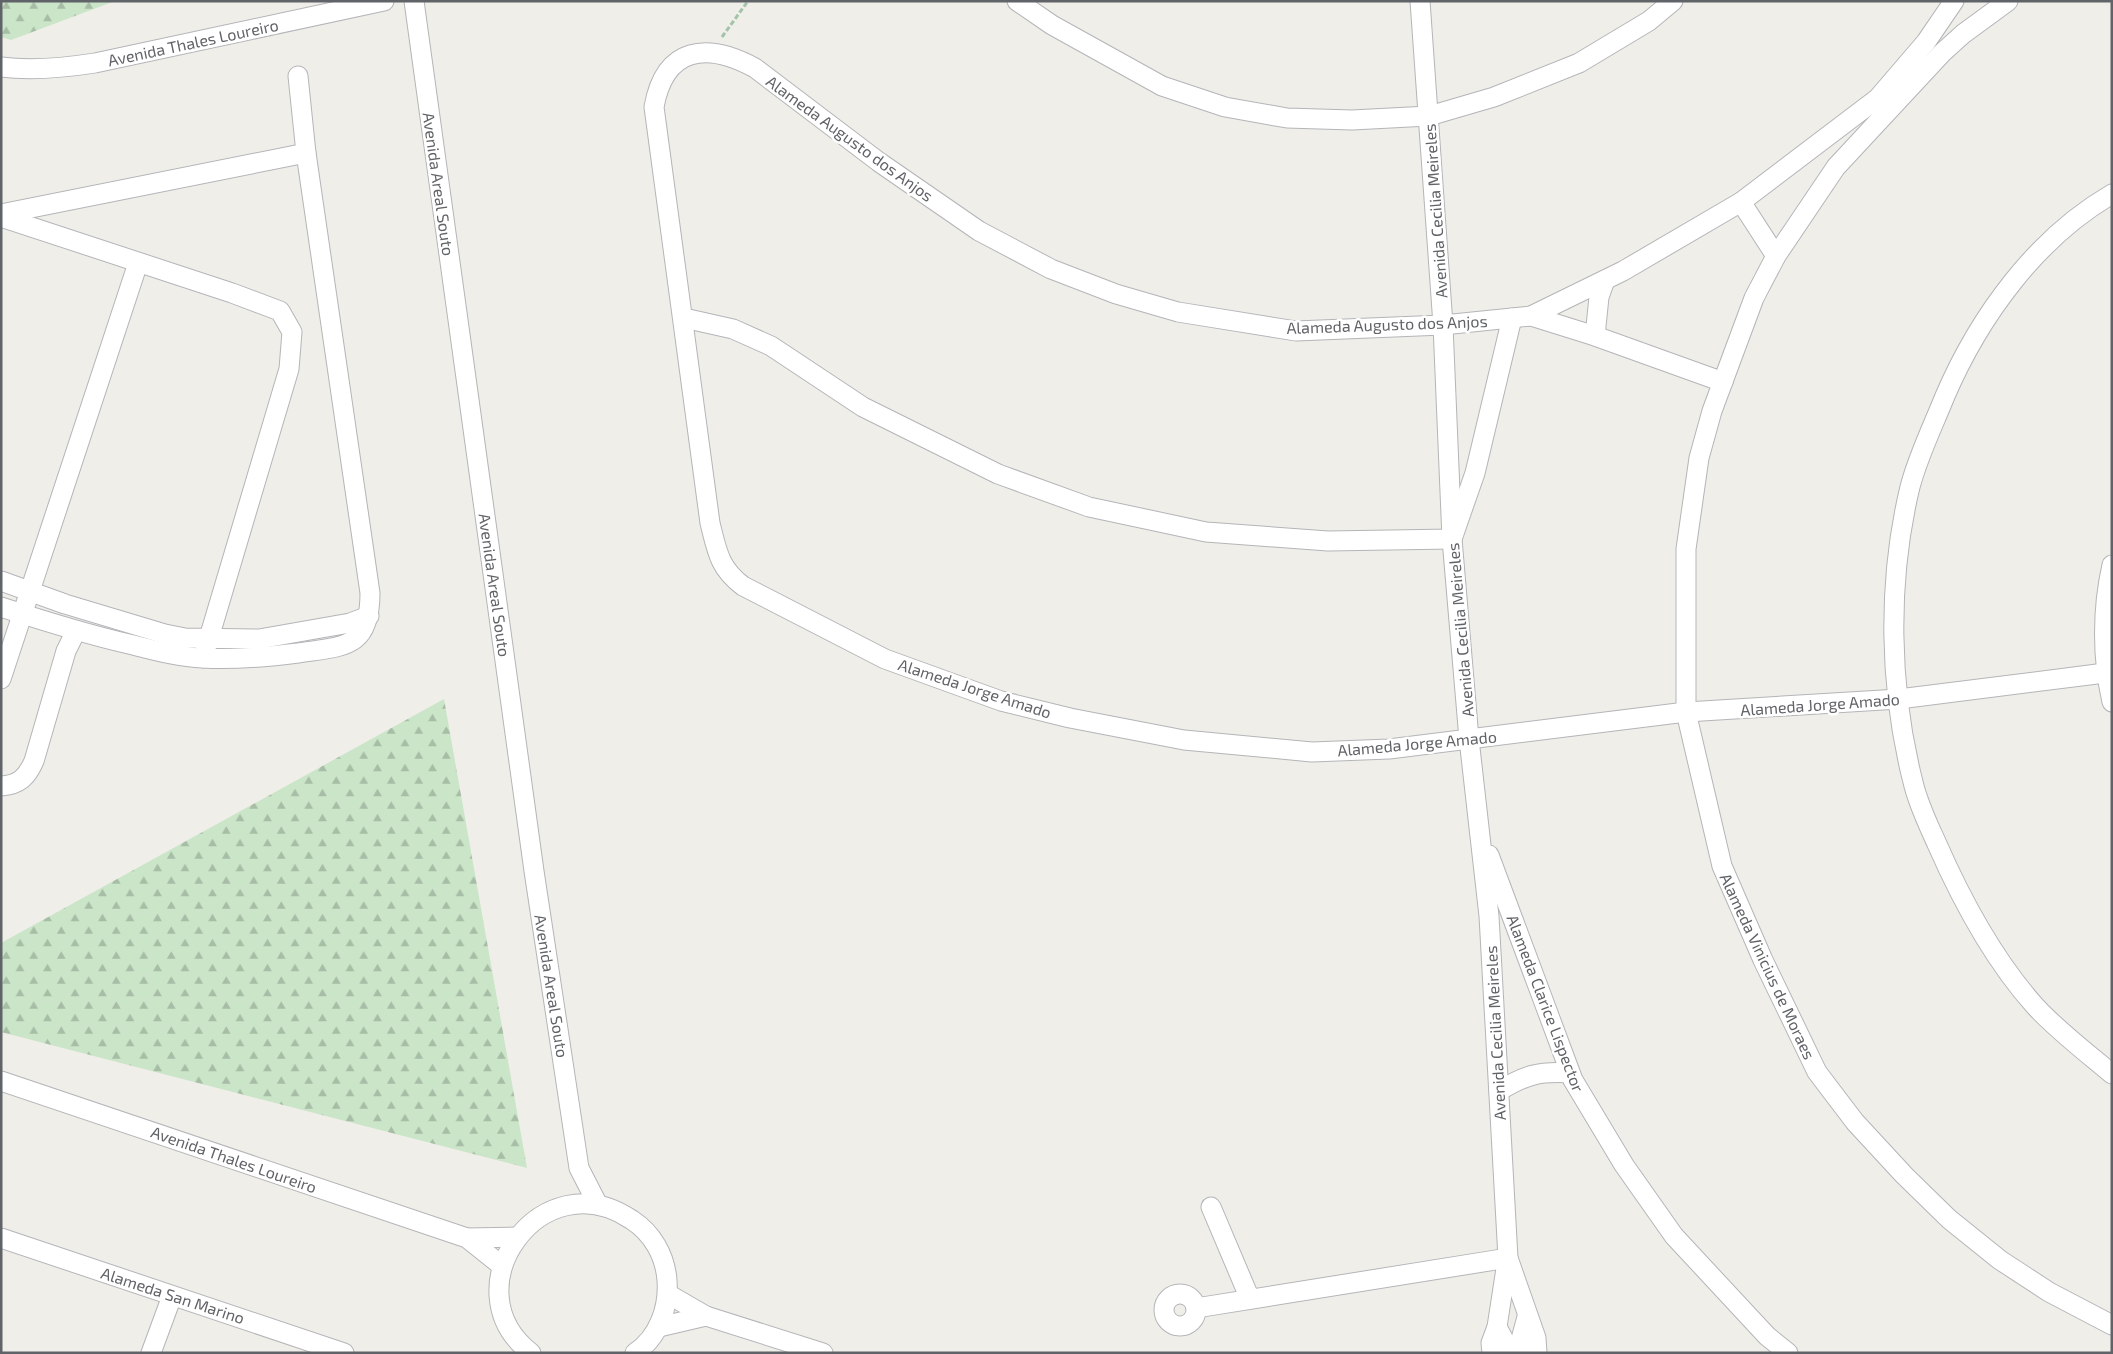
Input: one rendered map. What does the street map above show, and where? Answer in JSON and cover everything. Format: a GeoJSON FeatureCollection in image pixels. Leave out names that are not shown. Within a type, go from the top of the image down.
{"type":"FeatureCollection","features":[{"type":"Feature","properties":{"kind":"street","name":"Avenida Thales Loureiro"},"geometry":{"type":"LineString","coordinates":[[1,67],[26,70],[62,68],[95,63],[384,1]]}},
{"type":"Feature","properties":{"kind":"street","name":"Avenida Areal Souto"},"geometry":{"type":"LineString","coordinates":[[414,1],[534,871],[579,1168],[598,1205]]}},
{"type":"Feature","properties":{"kind":"street"},"geometry":{"type":"LineString","coordinates":[[1017,1],[1052,25],[1162,86],[1225,107],[1287,118],[1352,120],[1429,116],[1494,97],[1579,63],[1649,21],[1673,1]]}},
{"type":"Feature","properties":{"kind":"street","name":"Avenida Cecilia Meireles"},"geometry":{"type":"LineString","coordinates":[[1420,1],[1443,325],[1452,538],[1469,739],[1489,916],[1508,1258],[1497,1326],[1491,1343],[1492,1353]]}},
{"type":"Feature","properties":{"kind":"street","name":"Alameda Augusto dos Anjos"},"geometry":{"type":"LineString","coordinates":[[729,575],[719,560],[710,523],[684,318],[656,135],[654,107],[657,91],[666,74],[678,61],[692,55],[709,52],[733,56],[755,68],[879,162],[979,231],[1051,269],[1116,294],[1178,312],[1296,332],[1443,325],[1531,316],[1605,280],[1741,202],[1878,98],[1926,42],[1954,1]]}},
{"type":"Feature","properties":{"kind":"street","name":"Alameda Vinicius de Moraes"},"geometry":{"type":"LineString","coordinates":[[2003,2],[1963,34],[1890,106],[1836,167],[1776,256],[1754,298],[1722,382],[1699,458],[1686,549],[1686,712],[1722,866],[1762,960],[1817,1072],[1855,1122],[1904,1175],[1949,1219],[2000,1260],[2049,1292],[2112,1325]]}},
{"type":"Feature","properties":{"kind":"street"},"geometry":{"type":"LineString","coordinates":[[1943,18],[1963,34]]}},
{"type":"Feature","properties":{"kind":"street"},"geometry":{"type":"LineString","coordinates":[[1,607],[76,631],[160,652],[203,658],[262,657],[335,648],[353,641],[363,631],[369,616],[370,593],[306,153],[298,76]]}},
{"type":"Feature","properties":{"kind":"street"},"geometry":{"type":"LineString","coordinates":[[1,216],[306,153]]}},
{"type":"Feature","properties":{"kind":"street"},"geometry":{"type":"LineString","coordinates":[[2112,194],[2084,210],[2051,239],[2021,272],[1975,337],[1951,383],[1910,486],[1899,550],[1893,634],[1899,699],[1913,784],[1925,818],[1948,871],[1972,916],[2007,971],[2036,1006],[2112,1074]]}},
{"type":"Feature","properties":{"kind":"street"},"geometry":{"type":"LineString","coordinates":[[1741,202],[1776,256]]}},
{"type":"Feature","properties":{"kind":"street"},"geometry":{"type":"LineString","coordinates":[[1,216],[280,311],[292,332],[289,369],[203,658]]}},
{"type":"Feature","properties":{"kind":"street"},"geometry":{"type":"LineString","coordinates":[[1,679],[138,262]]}},
{"type":"Feature","properties":{"kind":"street"},"geometry":{"type":"LineString","coordinates":[[1595,336],[1597,303],[1605,280]]}},
{"type":"Feature","properties":{"kind":"street","name":"Alameda Augusto dos Anjos"},"geometry":{"type":"LineString","coordinates":[[1531,316],[1595,336],[1722,382]]}},
{"type":"Feature","properties":{"kind":"street"},"geometry":{"type":"LineString","coordinates":[[684,318],[733,329],[771,346],[863,407],[998,474],[1089,507],[1206,532],[1328,541],[1452,538],[1475,473],[1512,318]]}},
{"type":"Feature","properties":{"kind":"street"},"geometry":{"type":"LineString","coordinates":[[2112,565],[2108,580],[2105,630],[2106,673],[2112,702]]}},
{"type":"Feature","properties":{"kind":"street","name":"Alameda Jorge Amado"},"geometry":{"type":"LineString","coordinates":[[729,575],[757,595],[885,659],[1002,701],[1070,718],[1184,740],[1312,752],[1389,749],[1686,712],[1899,699],[2106,673]]}},
{"type":"Feature","properties":{"kind":"street"},"geometry":{"type":"LineString","coordinates":[[1,580],[165,634],[208,640],[259,639],[350,623],[369,616]]}},
{"type":"Feature","properties":{"kind":"street"},"geometry":{"type":"LineString","coordinates":[[1,786],[11,785],[22,780],[29,772],[34,761],[66,651],[76,631]]}},
{"type":"Feature","properties":{"kind":"street","name":"Alameda Clarice Lispector"},"geometry":{"type":"LineString","coordinates":[[1479,825],[1570,1072],[1624,1165],[1674,1236],[1767,1336],[1788,1353]]}},
{"type":"Feature","properties":{"kind":"street"},"geometry":{"type":"LineString","coordinates":[[1499,1091],[1518,1079],[1536,1073],[1570,1072]]}},
{"type":"Feature","properties":{"kind":"street","name":"Avenida Thales Loureiro"},"geometry":{"type":"LineString","coordinates":[[1,1080],[468,1238],[516,1237]]}},
{"type":"Feature","properties":{"kind":"street","name":"Avenida Areal Souto"},"geometry":{"type":"LineString","coordinates":[[568,1205],[579,1168]]}},
{"type":"Feature","properties":{"kind":"street"},"geometry":{"type":"LineString","coordinates":[[531,1353],[514,1335],[505,1319],[500,1302],[502,1266],[516,1237],[534,1220],[568,1205],[598,1205],[622,1212],[642,1226],[658,1246],[666,1269],[668,1294],[665,1311],[659,1326],[636,1353]]}},
{"type":"Feature","properties":{"kind":"street"},"geometry":{"type":"LineString","coordinates":[[1211,1207],[1250,1299]]}},
{"type":"Feature","properties":{"kind":"street","name":"Alameda San Marino"},"geometry":{"type":"LineString","coordinates":[[1,1238],[344,1353]]}},
{"type":"Feature","properties":{"kind":"street","name":"Avenida Thales Loureiro"},"geometry":{"type":"LineString","coordinates":[[468,1238],[502,1266]]}},
{"type":"Feature","properties":{"kind":"street"},"geometry":{"type":"LineString","coordinates":[[1196,1308],[1508,1258]]}},
{"type":"Feature","properties":{"kind":"street","name":"Avenida Cecilia Meireles"},"geometry":{"type":"LineString","coordinates":[[1508,1258],[1527,1317],[1536,1338],[1537,1353]]}},
{"type":"Feature","properties":{"kind":"street"},"geometry":{"type":"LineString","coordinates":[[668,1294],[706,1316],[823,1353]]}},
{"type":"Feature","properties":{"kind":"street"},"geometry":{"type":"LineString","coordinates":[[151,1353],[172,1296]]}},
{"type":"Feature","properties":{"kind":"street"},"geometry":{"type":"LineString","coordinates":[[659,1326],[706,1316]]}},
{"type":"Feature","properties":{"kind":"street"},"geometry":{"type":"LineString","coordinates":[[1521,1353],[1521,1339],[1527,1317]]}},
{"type":"Feature","properties":{"kind":"street","name":"Avenida Cecilia Meireles"},"geometry":{"type":"LineString","coordinates":[[1527,1317],[1546,1337],[1547,1353]]}},
{"type":"Feature","properties":{"kind":"street"},"geometry":{"type":"LineString","coordinates":[[1480,1353],[1481,1344],[1497,1326]]}},
{"type":"Feature","properties":{"kind":"street","name":"Avenida Cecilia Meireles"},"geometry":{"type":"LineString","coordinates":[[1497,1326],[1505,1342],[1506,1353]]}},
{"type":"Feature","properties":{"kind":"path"},"geometry":{"type":"LineString","coordinates":[[709,52],[734,23],[748,1]]}},
{"type":"Feature","properties":{"kind":"green space"},"geometry":{"type":"Polygon","coordinates":[[[1,1],[115,1],[11,40],[1,37],[1,1]]]}},
{"type":"Feature","properties":{"kind":"green space"},"geometry":{"type":"Polygon","coordinates":[[[444,699],[527,1168],[1,1032],[1,943],[444,699]]]}}]}
